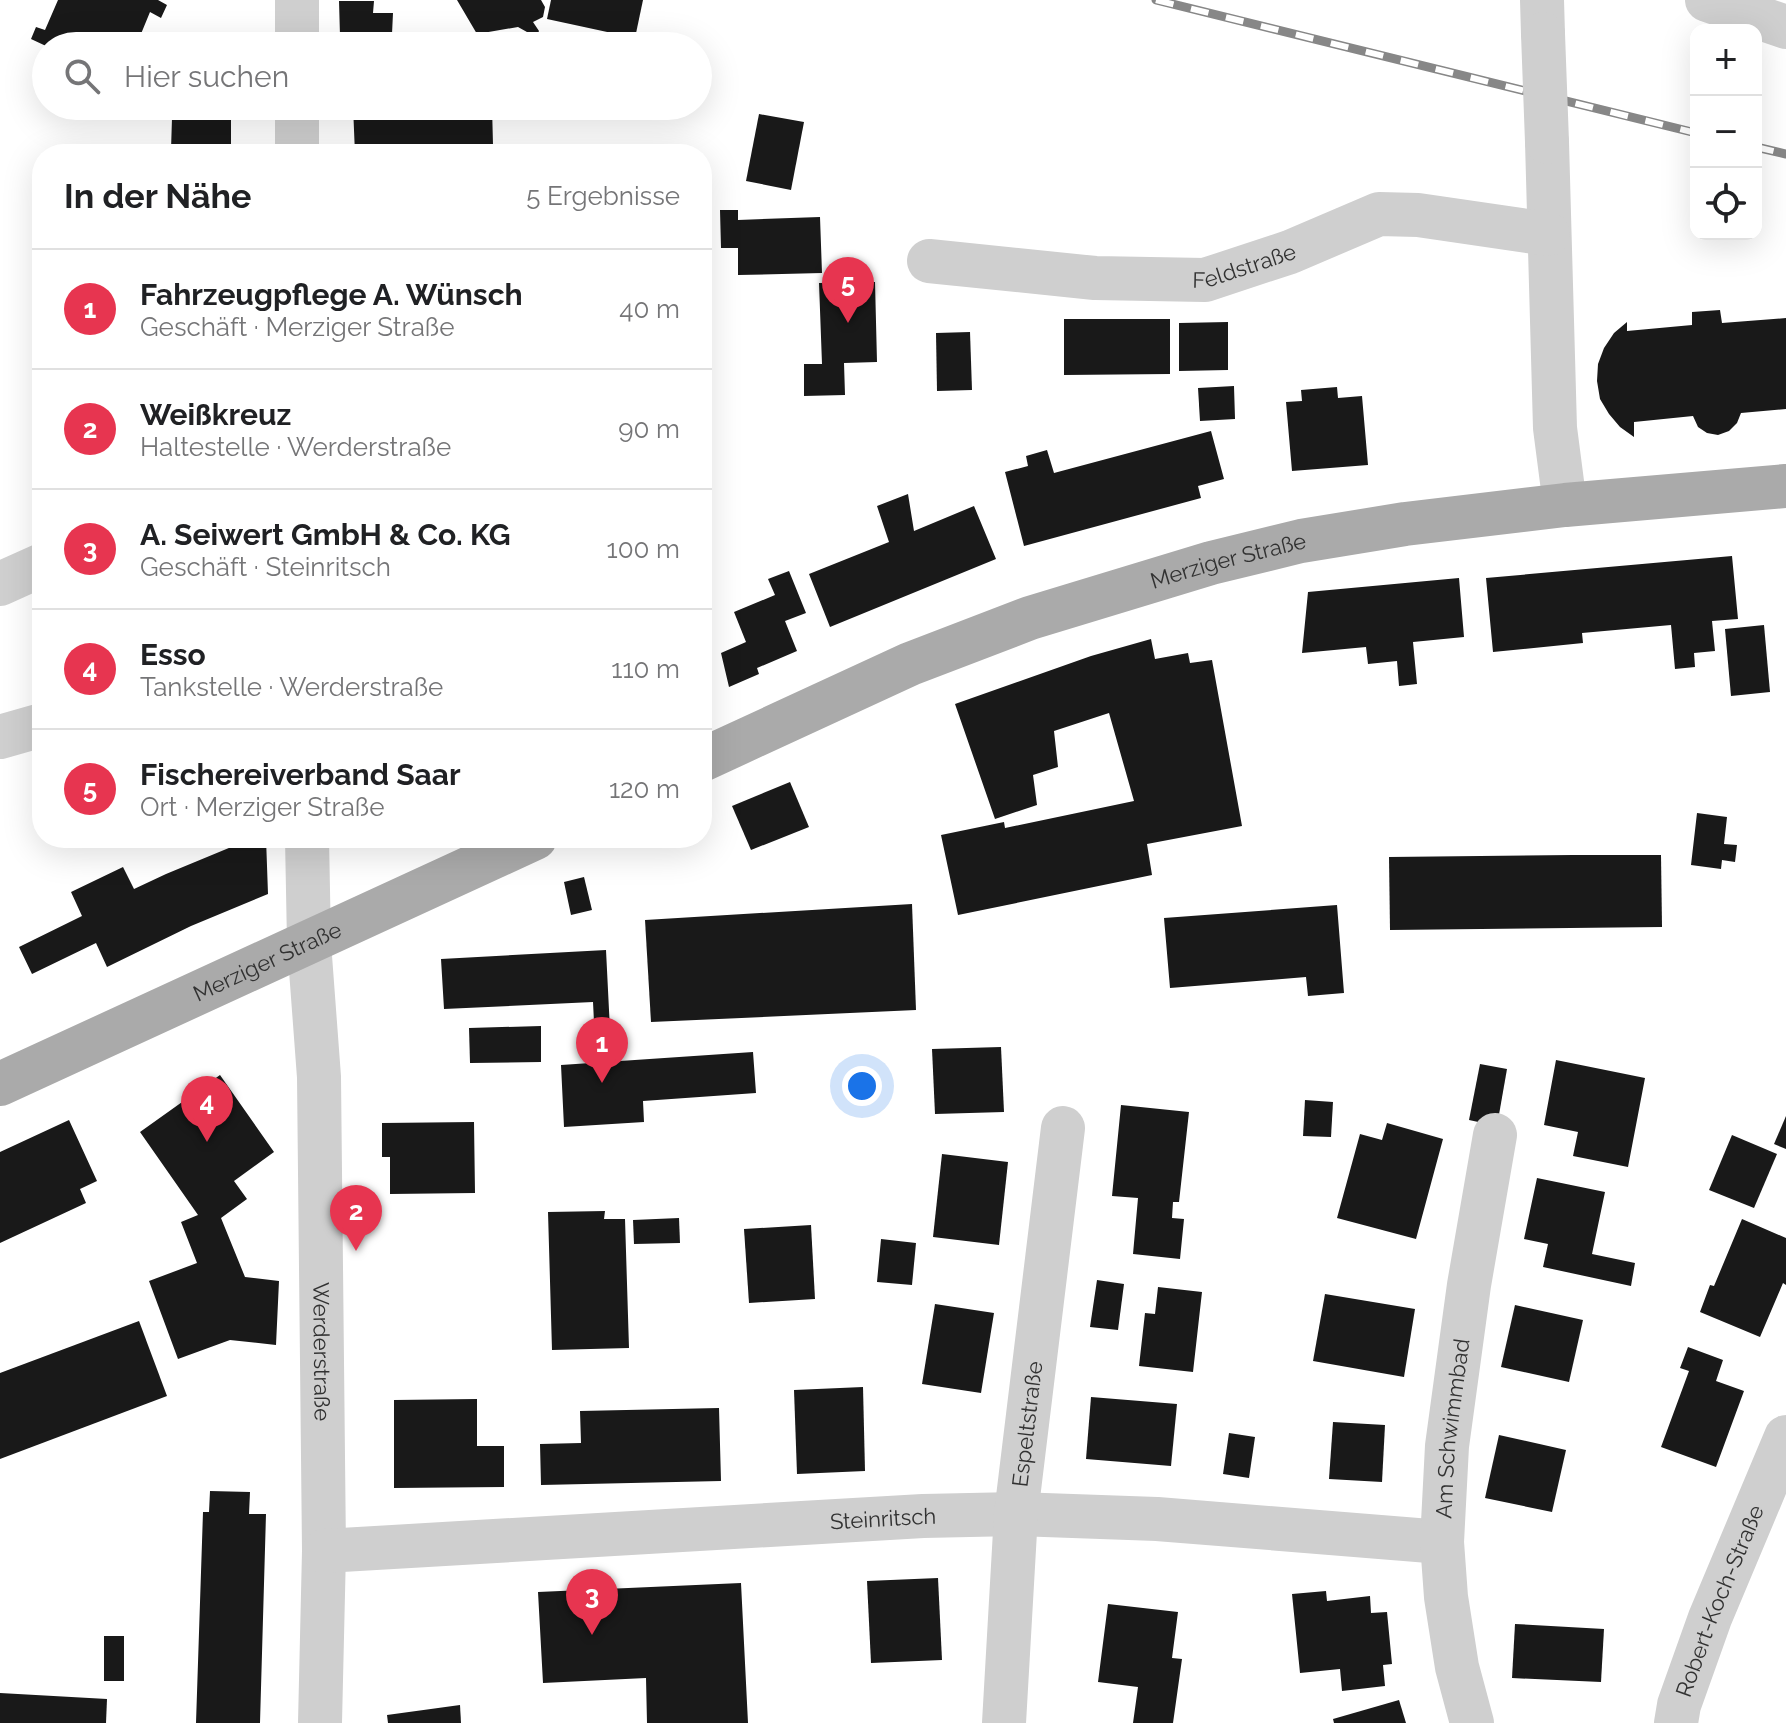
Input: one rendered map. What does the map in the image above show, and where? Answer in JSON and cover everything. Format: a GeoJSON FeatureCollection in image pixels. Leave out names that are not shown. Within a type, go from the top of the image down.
{"type":"FeatureCollection","features":[{"type":"Feature","properties":{"kind":"main road","name":"Merziger Straße"},"geometry":{"type":"LineString","coordinates":[[712,755],[923,659],[1030,618],[1211,563],[1301,541],[1405,524],[1565,505],[1786,486]]}},
{"type":"Feature","properties":{"kind":"main road","name":"Merziger Straße"},"geometry":{"type":"LineString","coordinates":[[0,1084],[513,848]]}},
{"type":"Feature","properties":{"kind":"street"},"geometry":{"type":"LineString","coordinates":[[297,0],[297,32]]}},
{"type":"Feature","properties":{"kind":"street"},"geometry":{"type":"LineString","coordinates":[[1707,0],[1786,27]]}},
{"type":"Feature","properties":{"kind":"street"},"geometry":{"type":"LineString","coordinates":[[1543,17],[1555,428],[1565,505]]}},
{"type":"Feature","properties":{"kind":"street"},"geometry":{"type":"LineString","coordinates":[[297,120],[297,144]]}},
{"type":"Feature","properties":{"kind":"street","name":"Feldstraße"},"geometry":{"type":"LineString","coordinates":[[929,261],[1095,278],[1205,280],[1290,252],[1379,214],[1418,215],[1548,234]]}},
{"type":"Feature","properties":{"kind":"street"},"geometry":{"type":"LineString","coordinates":[[0,584],[32,570]]}},
{"type":"Feature","properties":{"kind":"street"},"geometry":{"type":"LineString","coordinates":[[0,737],[32,728]]}},
{"type":"Feature","properties":{"kind":"street","name":"Werderstraße"},"geometry":{"type":"LineString","coordinates":[[307,848],[309,943],[319,1077],[324,1551],[320,1723]]}},
{"type":"Feature","properties":{"kind":"street","name":"Espeltstraße"},"geometry":{"type":"LineString","coordinates":[[1004,1723],[1016,1514],[1063,1128]]}},
{"type":"Feature","properties":{"kind":"street","name":"Am Schwimmbad"},"geometry":{"type":"LineString","coordinates":[[1472,1723],[1457,1667],[1446,1597],[1442,1542],[1447,1446],[1469,1285],[1495,1135]]}},
{"type":"Feature","properties":{"kind":"street","name":"Robert-Koch-Straße"},"geometry":{"type":"LineString","coordinates":[[1689,1717],[1710,1618],[1786,1437]]}},
{"type":"Feature","properties":{"kind":"street","name":"Steinritsch"},"geometry":{"type":"LineString","coordinates":[[324,1551],[923,1516],[1016,1514],[1157,1519],[1442,1542]]}},
{"type":"Feature","properties":{"kind":"building"},"geometry":{"type":"Polygon","coordinates":[[[58,0],[158,0],[167,5],[161,18],[150,12],[142,32],[34,32],[36,27],[45,30],[58,0]]]}},
{"type":"Feature","properties":{"kind":"building"},"geometry":{"type":"Polygon","coordinates":[[[457,0],[541,0],[545,7],[543,17],[533,22],[538,32],[527,32],[518,27],[476,32],[457,0]]]}},
{"type":"Feature","properties":{"kind":"building"},"geometry":{"type":"Polygon","coordinates":[[[551,0],[643,0],[636,32],[607,32],[547,19],[551,0]]]}},
{"type":"Feature","properties":{"kind":"building"},"geometry":{"type":"Polygon","coordinates":[[[339,1],[374,1],[373,13],[393,13],[392,32],[340,32],[339,1]]]}},
{"type":"Feature","properties":{"kind":"building"},"geometry":{"type":"Polygon","coordinates":[[[759,114],[804,122],[791,190],[746,181],[759,114]]]}},
{"type":"Feature","properties":{"kind":"building"},"geometry":{"type":"Polygon","coordinates":[[[172,120],[231,120],[231,144],[171,144],[172,120]]]}},
{"type":"Feature","properties":{"kind":"building"},"geometry":{"type":"Polygon","coordinates":[[[354,120],[492,120],[493,144],[355,144],[354,120]]]}},
{"type":"Feature","properties":{"kind":"building"},"geometry":{"type":"Polygon","coordinates":[[[720,210],[738,210],[738,220],[820,217],[822,273],[738,275],[738,248],[721,248],[720,210]]]}},
{"type":"Feature","properties":{"kind":"building"},"geometry":{"type":"Polygon","coordinates":[[[875,282],[877,362],[844,363],[845,395],[804,396],[804,364],[822,364],[819,283],[875,282]]]}},
{"type":"Feature","properties":{"kind":"building"},"geometry":{"type":"Polygon","coordinates":[[[1720,310],[1722,323],[1786,318],[1786,409],[1741,413],[1729,431],[1718,435],[1698,427],[1693,416],[1634,422],[1634,437],[1620,427],[1600,399],[1597,381],[1598,364],[1614,333],[1627,322],[1627,331],[1692,325],[1692,312],[1720,310]]]}},
{"type":"Feature","properties":{"kind":"building"},"geometry":{"type":"Polygon","coordinates":[[[1064,319],[1170,319],[1170,374],[1064,375],[1064,319]]]}},
{"type":"Feature","properties":{"kind":"building"},"geometry":{"type":"Polygon","coordinates":[[[1228,322],[1228,370],[1179,371],[1179,323],[1228,322]]]}},
{"type":"Feature","properties":{"kind":"building"},"geometry":{"type":"Polygon","coordinates":[[[970,332],[972,390],[937,391],[936,333],[970,332]]]}},
{"type":"Feature","properties":{"kind":"building"},"geometry":{"type":"Polygon","coordinates":[[[1234,386],[1235,419],[1200,421],[1198,388],[1234,386]]]}},
{"type":"Feature","properties":{"kind":"building"},"geometry":{"type":"Polygon","coordinates":[[[1337,387],[1338,398],[1362,396],[1368,465],[1292,471],[1286,402],[1302,401],[1301,390],[1337,387]]]}},
{"type":"Feature","properties":{"kind":"building"},"geometry":{"type":"Polygon","coordinates":[[[1211,431],[1224,479],[1198,486],[1201,498],[1024,546],[1005,472],[1028,466],[1026,456],[1047,450],[1054,473],[1211,431]]]}},
{"type":"Feature","properties":{"kind":"building"},"geometry":{"type":"Polygon","coordinates":[[[908,494],[914,531],[974,506],[996,559],[830,627],[809,574],[889,542],[877,506],[908,494]]]}},
{"type":"Feature","properties":{"kind":"building"},"geometry":{"type":"Polygon","coordinates":[[[1732,556],[1738,619],[1712,621],[1715,651],[1694,653],[1695,667],[1675,669],[1671,625],[1582,633],[1583,643],[1493,652],[1486,578],[1732,556]]]}},
{"type":"Feature","properties":{"kind":"building"},"geometry":{"type":"Polygon","coordinates":[[[789,571],[806,613],[785,621],[797,651],[757,668],[759,674],[729,687],[721,653],[746,642],[734,612],[775,595],[768,579],[789,571]]]}},
{"type":"Feature","properties":{"kind":"building"},"geometry":{"type":"Polygon","coordinates":[[[1459,578],[1464,637],[1413,642],[1417,684],[1399,686],[1397,661],[1368,664],[1366,647],[1302,653],[1308,592],[1459,578]]]}},
{"type":"Feature","properties":{"kind":"building"},"geometry":{"type":"Polygon","coordinates":[[[1764,625],[1770,692],[1731,696],[1725,629],[1764,625]]]}},
{"type":"Feature","properties":{"kind":"building"},"geometry":{"type":"Polygon","coordinates":[[[1151,639],[1155,659],[1188,653],[1190,663],[1212,660],[1242,826],[1147,844],[1152,875],[958,915],[941,835],[1004,822],[1005,828],[1134,801],[1109,713],[1054,731],[1058,767],[1033,775],[1037,805],[995,819],[955,704],[1091,656],[1151,639]]]}},
{"type":"Feature","properties":{"kind":"building"},"geometry":{"type":"Polygon","coordinates":[[[790,782],[809,827],[751,850],[732,806],[790,782]]]}},
{"type":"Feature","properties":{"kind":"building"},"geometry":{"type":"Polygon","coordinates":[[[1697,813],[1727,817],[1724,844],[1737,845],[1735,862],[1722,860],[1721,869],[1691,865],[1697,813]]]}},
{"type":"Feature","properties":{"kind":"building"},"geometry":{"type":"Polygon","coordinates":[[[229,848],[266,848],[268,894],[191,926],[107,967],[96,943],[32,974],[19,947],[82,916],[71,892],[123,867],[134,889],[229,848]]]}},
{"type":"Feature","properties":{"kind":"building"},"geometry":{"type":"Polygon","coordinates":[[[1661,855],[1662,927],[1390,930],[1389,857],[1661,855]]]}},
{"type":"Feature","properties":{"kind":"building"},"geometry":{"type":"Polygon","coordinates":[[[584,877],[592,910],[571,915],[564,882],[584,877]]]}},
{"type":"Feature","properties":{"kind":"building"},"geometry":{"type":"Polygon","coordinates":[[[912,904],[916,1010],[651,1022],[645,920],[912,904]]]}},
{"type":"Feature","properties":{"kind":"building"},"geometry":{"type":"Polygon","coordinates":[[[1337,905],[1344,993],[1308,996],[1306,977],[1170,988],[1164,918],[1337,905]]]}},
{"type":"Feature","properties":{"kind":"building"},"geometry":{"type":"Polygon","coordinates":[[[606,950],[611,1050],[587,1051],[586,1023],[594,1022],[593,1002],[444,1009],[441,959],[606,950]]]}},
{"type":"Feature","properties":{"kind":"building"},"geometry":{"type":"Polygon","coordinates":[[[541,1026],[541,1062],[470,1063],[469,1028],[541,1026]]]}},
{"type":"Feature","properties":{"kind":"building"},"geometry":{"type":"Polygon","coordinates":[[[1001,1047],[1004,1112],[935,1114],[932,1049],[1001,1047]]]}},
{"type":"Feature","properties":{"kind":"building"},"geometry":{"type":"Polygon","coordinates":[[[753,1052],[756,1093],[643,1101],[644,1122],[564,1127],[561,1065],[753,1052]]]}},
{"type":"Feature","properties":{"kind":"building"},"geometry":{"type":"Polygon","coordinates":[[[1556,1060],[1645,1078],[1628,1167],[1573,1156],[1578,1132],[1544,1125],[1556,1060]]]}},
{"type":"Feature","properties":{"kind":"building"},"geometry":{"type":"Polygon","coordinates":[[[1480,1064],[1507,1069],[1497,1126],[1469,1120],[1480,1064]]]}},
{"type":"Feature","properties":{"kind":"building"},"geometry":{"type":"Polygon","coordinates":[[[220,1075],[274,1152],[234,1181],[247,1199],[221,1218],[245,1277],[279,1281],[276,1345],[230,1340],[178,1359],[149,1281],[197,1263],[181,1222],[198,1215],[140,1132],[220,1075]]]}},
{"type":"Feature","properties":{"kind":"building"},"geometry":{"type":"Polygon","coordinates":[[[1305,1100],[1333,1102],[1331,1137],[1303,1136],[1305,1100]]]}},
{"type":"Feature","properties":{"kind":"building"},"geometry":{"type":"Polygon","coordinates":[[[1121,1105],[1189,1112],[1179,1202],[1173,1202],[1172,1218],[1184,1219],[1180,1259],[1133,1254],[1138,1198],[1112,1196],[1121,1105]]]}},
{"type":"Feature","properties":{"kind":"building"},"geometry":{"type":"Polygon","coordinates":[[[1786,1116],[1786,1149],[1774,1144],[1786,1116]]]}},
{"type":"Feature","properties":{"kind":"building"},"geometry":{"type":"Polygon","coordinates":[[[69,1120],[97,1181],[80,1189],[86,1203],[0,1243],[0,1152],[69,1120]]]}},
{"type":"Feature","properties":{"kind":"building"},"geometry":{"type":"Polygon","coordinates":[[[474,1122],[475,1193],[390,1194],[390,1157],[382,1157],[382,1123],[474,1122]]]}},
{"type":"Feature","properties":{"kind":"building"},"geometry":{"type":"Polygon","coordinates":[[[1387,1123],[1443,1139],[1416,1239],[1337,1218],[1360,1134],[1382,1140],[1387,1123]]]}},
{"type":"Feature","properties":{"kind":"building"},"geometry":{"type":"Polygon","coordinates":[[[1732,1135],[1777,1154],[1754,1208],[1709,1190],[1732,1135]]]}},
{"type":"Feature","properties":{"kind":"building"},"geometry":{"type":"Polygon","coordinates":[[[942,1154],[1008,1162],[999,1245],[933,1237],[942,1154]]]}},
{"type":"Feature","properties":{"kind":"building"},"geometry":{"type":"Polygon","coordinates":[[[1537,1178],[1605,1192],[1592,1254],[1635,1263],[1631,1286],[1543,1267],[1548,1244],[1524,1239],[1537,1178]]]}},
{"type":"Feature","properties":{"kind":"building"},"geometry":{"type":"Polygon","coordinates":[[[605,1211],[604,1219],[625,1219],[629,1348],[552,1350],[548,1212],[605,1211]]]}},
{"type":"Feature","properties":{"kind":"building"},"geometry":{"type":"Polygon","coordinates":[[[679,1218],[680,1243],[634,1244],[633,1220],[679,1218]]]}},
{"type":"Feature","properties":{"kind":"building"},"geometry":{"type":"Polygon","coordinates":[[[1742,1219],[1786,1238],[1786,1285],[1783,1283],[1760,1337],[1700,1312],[1742,1219]]]}},
{"type":"Feature","properties":{"kind":"building"},"geometry":{"type":"Polygon","coordinates":[[[811,1225],[815,1299],[749,1303],[744,1229],[811,1225]]]}},
{"type":"Feature","properties":{"kind":"building"},"geometry":{"type":"Polygon","coordinates":[[[881,1239],[916,1243],[912,1285],[877,1282],[881,1239]]]}},
{"type":"Feature","properties":{"kind":"building"},"geometry":{"type":"Polygon","coordinates":[[[1097,1280],[1124,1284],[1118,1330],[1090,1327],[1097,1280]]]}},
{"type":"Feature","properties":{"kind":"building"},"geometry":{"type":"Polygon","coordinates":[[[1158,1287],[1202,1292],[1193,1372],[1139,1366],[1145,1313],[1155,1314],[1158,1287]]]}},
{"type":"Feature","properties":{"kind":"building"},"geometry":{"type":"Polygon","coordinates":[[[1325,1294],[1415,1309],[1404,1377],[1313,1361],[1325,1294]]]}},
{"type":"Feature","properties":{"kind":"building"},"geometry":{"type":"Polygon","coordinates":[[[935,1304],[994,1313],[981,1393],[922,1384],[935,1304]]]}},
{"type":"Feature","properties":{"kind":"building"},"geometry":{"type":"Polygon","coordinates":[[[1515,1305],[1583,1320],[1569,1382],[1501,1367],[1515,1305]]]}},
{"type":"Feature","properties":{"kind":"building"},"geometry":{"type":"Polygon","coordinates":[[[139,1321],[167,1396],[0,1459],[0,1373],[139,1321]]]}},
{"type":"Feature","properties":{"kind":"building"},"geometry":{"type":"Polygon","coordinates":[[[1688,1347],[1723,1360],[1716,1381],[1744,1391],[1716,1467],[1661,1447],[1689,1371],[1680,1368],[1688,1347]]]}},
{"type":"Feature","properties":{"kind":"building"},"geometry":{"type":"Polygon","coordinates":[[[863,1387],[865,1471],[797,1474],[794,1390],[863,1387]]]}},
{"type":"Feature","properties":{"kind":"building"},"geometry":{"type":"Polygon","coordinates":[[[1091,1397],[1177,1404],[1171,1466],[1086,1459],[1091,1397]]]}},
{"type":"Feature","properties":{"kind":"building"},"geometry":{"type":"Polygon","coordinates":[[[477,1399],[477,1446],[504,1446],[504,1487],[394,1488],[394,1400],[477,1399]]]}},
{"type":"Feature","properties":{"kind":"building"},"geometry":{"type":"Polygon","coordinates":[[[719,1408],[721,1481],[541,1485],[540,1444],[581,1443],[580,1411],[719,1408]]]}},
{"type":"Feature","properties":{"kind":"building"},"geometry":{"type":"Polygon","coordinates":[[[1333,1422],[1385,1425],[1382,1482],[1329,1479],[1333,1422]]]}},
{"type":"Feature","properties":{"kind":"building"},"geometry":{"type":"Polygon","coordinates":[[[1229,1433],[1255,1437],[1249,1478],[1223,1474],[1229,1433]]]}},
{"type":"Feature","properties":{"kind":"building"},"geometry":{"type":"Polygon","coordinates":[[[1499,1435],[1566,1450],[1552,1512],[1485,1498],[1499,1435]]]}},
{"type":"Feature","properties":{"kind":"building"},"geometry":{"type":"Polygon","coordinates":[[[210,1491],[250,1492],[249,1514],[266,1514],[260,1723],[196,1723],[203,1512],[209,1512],[210,1491]]]}},
{"type":"Feature","properties":{"kind":"building"},"geometry":{"type":"Polygon","coordinates":[[[938,1578],[942,1660],[871,1663],[867,1581],[938,1578]]]}},
{"type":"Feature","properties":{"kind":"building"},"geometry":{"type":"Polygon","coordinates":[[[741,1583],[748,1723],[647,1723],[646,1678],[543,1683],[538,1592],[741,1583]]]}},
{"type":"Feature","properties":{"kind":"building"},"geometry":{"type":"Polygon","coordinates":[[[1326,1591],[1327,1601],[1370,1596],[1371,1613],[1387,1612],[1392,1664],[1383,1665],[1385,1686],[1342,1691],[1340,1669],[1300,1673],[1292,1594],[1326,1591]]]}},
{"type":"Feature","properties":{"kind":"building"},"geometry":{"type":"Polygon","coordinates":[[[1108,1604],[1178,1612],[1172,1658],[1182,1659],[1173,1723],[1133,1723],[1138,1687],[1098,1682],[1108,1604]]]}},
{"type":"Feature","properties":{"kind":"building"},"geometry":{"type":"Polygon","coordinates":[[[1515,1624],[1604,1629],[1601,1682],[1512,1678],[1515,1624]]]}},
{"type":"Feature","properties":{"kind":"building"},"geometry":{"type":"Polygon","coordinates":[[[104,1636],[124,1636],[124,1681],[104,1681],[104,1636]]]}},
{"type":"Feature","properties":{"kind":"building"},"geometry":{"type":"Polygon","coordinates":[[[0,1693],[107,1699],[106,1723],[0,1723],[0,1693]]]}},
{"type":"Feature","properties":{"kind":"building"},"geometry":{"type":"Polygon","coordinates":[[[1399,1700],[1406,1723],[1334,1723],[1333,1719],[1399,1700]]]}},
{"type":"Feature","properties":{"kind":"building"},"geometry":{"type":"Polygon","coordinates":[[[460,1705],[461,1723],[388,1723],[387,1715],[460,1705]]]}},
{"type":"Feature","properties":{"kind":"railway"},"geometry":{"type":"LineString","coordinates":[[1156,0],[1690,132]]}},
{"type":"Feature","properties":{"kind":"railway"},"geometry":{"type":"LineString","coordinates":[[1762,148],[1786,154]]}},
{"type":"Feature","properties":{"kind":"place","name":"Fischereiverband Saar"},"geometry":{"type":"Point","coordinates":[848,323]}},
{"type":"Feature","properties":{"kind":"place","name":"Fahrzeugpflege A. Wünsch"},"geometry":{"type":"Point","coordinates":[602,1083]}},
{"type":"Feature","properties":{"kind":"place","name":"Esso"},"geometry":{"type":"Point","coordinates":[207,1142]}},
{"type":"Feature","properties":{"kind":"place","name":"Weißkreuz"},"geometry":{"type":"Point","coordinates":[356,1251]}},
{"type":"Feature","properties":{"kind":"place","name":"A. Seiwert GmbH & Co. KG"},"geometry":{"type":"Point","coordinates":[592,1635]}}]}
